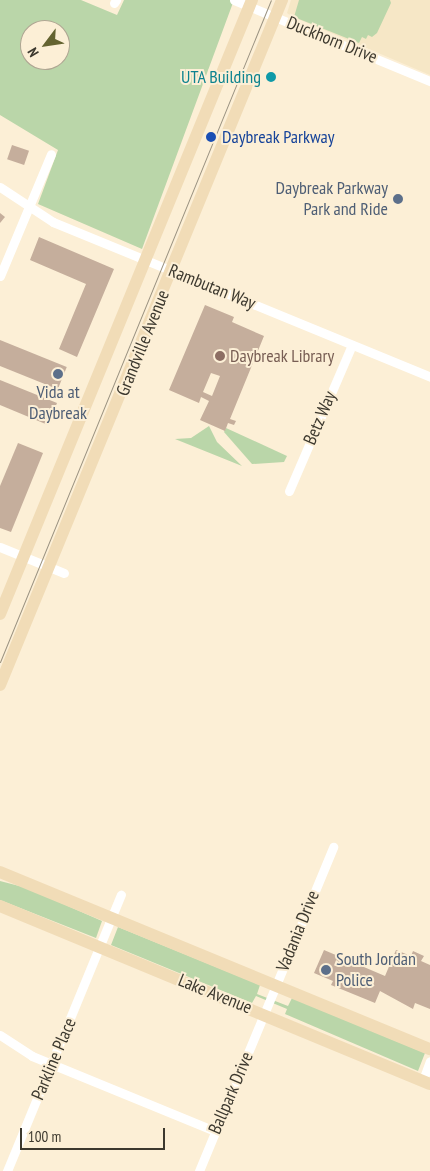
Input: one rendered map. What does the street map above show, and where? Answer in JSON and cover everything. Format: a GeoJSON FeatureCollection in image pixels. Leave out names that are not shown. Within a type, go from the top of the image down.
{"type":"FeatureCollection","features":[{"type":"Feature","properties":{"kind":"street","name":"Duckhorn Drive"},"geometry":{"type":"LineString","coordinates":[[234,0],[251,3],[275,17],[430,81]]}},
{"type":"Feature","properties":{"kind":"street","name":"Grandville Avenue"},"geometry":{"type":"LineString","coordinates":[[0,686],[173,271],[282,0]]}},
{"type":"Feature","properties":{"kind":"street","name":"Grandville Avenue"},"geometry":{"type":"LineString","coordinates":[[0,614],[251,3]]}},
{"type":"Feature","properties":{"kind":"street"},"geometry":{"type":"LineString","coordinates":[[0,276],[51,154]]}},
{"type":"Feature","properties":{"kind":"street","name":"Rambutan Way"},"geometry":{"type":"LineString","coordinates":[[0,187],[53,222],[430,377]]}},
{"type":"Feature","properties":{"kind":"street","name":"Betz Way"},"geometry":{"type":"LineString","coordinates":[[289,491],[352,345]]}},
{"type":"Feature","properties":{"kind":"street"},"geometry":{"type":"LineString","coordinates":[[0,547],[64,573]]}},
{"type":"Feature","properties":{"kind":"street","name":"Vadania Drive"},"geometry":{"type":"LineString","coordinates":[[264,1014],[333,847]]}},
{"type":"Feature","properties":{"kind":"street","name":"Lake Avenue"},"geometry":{"type":"LineString","coordinates":[[0,872],[430,1049]]}},
{"type":"Feature","properties":{"kind":"street"},"geometry":{"type":"LineString","coordinates":[[100,947],[121,895]]}},
{"type":"Feature","properties":{"kind":"street","name":"Lake Avenue"},"geometry":{"type":"LineString","coordinates":[[0,906],[426,1082]]}},
{"type":"Feature","properties":{"kind":"street","name":"Parkline Place"},"geometry":{"type":"LineString","coordinates":[[7,1171],[100,947]]}},
{"type":"Feature","properties":{"kind":"street","name":"Ballpark Drive"},"geometry":{"type":"LineString","coordinates":[[199,1171],[264,1014]]}},
{"type":"Feature","properties":{"kind":"street"},"geometry":{"type":"LineString","coordinates":[[0,1035],[25,1052],[215,1131]]}},
{"type":"Feature","properties":{"kind":"street"},"geometry":{"type":"LineString","coordinates":[[426,1082],[430,1061]]}},
{"type":"Feature","properties":{"kind":"shaded area"},"geometry":{"type":"Polygon","coordinates":[[[291,0],[430,0],[430,75],[291,16],[287,13],[291,0]]]}},
{"type":"Feature","properties":{"kind":"green space"},"geometry":{"type":"Polygon","coordinates":[[[0,0],[81,0],[117,15],[124,0],[234,0],[142,249],[38,204],[58,150],[0,115],[0,0]]]}},
{"type":"Feature","properties":{"kind":"green space"},"geometry":{"type":"Polygon","coordinates":[[[299,0],[390,0],[391,3],[377,33],[372,37],[368,35],[366,39],[362,37],[359,43],[294,17],[299,0]]]}},
{"type":"Feature","properties":{"kind":"green space"},"geometry":{"type":"Polygon","coordinates":[[[209,426],[217,442],[242,466],[175,439],[191,438],[209,426]]]}},
{"type":"Feature","properties":{"kind":"green space"},"geometry":{"type":"Polygon","coordinates":[[[226,428],[287,456],[284,462],[252,464],[224,432],[226,428]]]}},
{"type":"Feature","properties":{"kind":"green space"},"geometry":{"type":"Polygon","coordinates":[[[0,881],[27,888],[102,921],[96,938],[0,900],[0,881]]]}},
{"type":"Feature","properties":{"kind":"green space"},"geometry":{"type":"Polygon","coordinates":[[[118,927],[260,985],[257,994],[288,1006],[292,998],[425,1053],[418,1071],[285,1014],[287,1009],[256,996],[252,1003],[111,945],[118,927]]]}},
{"type":"Feature","properties":{"kind":"building","name":"UTA Building"},"geometry":{"type":"Polygon","coordinates":[[[272,73],[275,76],[269,81],[266,79],[272,73]]]}},
{"type":"Feature","properties":{"kind":"building"},"geometry":{"type":"Polygon","coordinates":[[[12,145],[29,151],[24,165],[7,159],[12,145]]]}},
{"type":"Feature","properties":{"kind":"building"},"geometry":{"type":"Polygon","coordinates":[[[0,213],[5,217],[0,223],[0,213]]]}},
{"type":"Feature","properties":{"kind":"building"},"geometry":{"type":"Polygon","coordinates":[[[39,237],[114,269],[77,357],[59,349],[86,284],[30,260],[39,237]]]}},
{"type":"Feature","properties":{"kind":"building","name":"Daybreak Library"},"geometry":{"type":"Polygon","coordinates":[[[205,305],[234,317],[232,322],[264,336],[230,419],[236,421],[234,425],[228,423],[225,431],[200,420],[209,401],[201,397],[199,403],[169,390],[205,305]],[[211,373],[203,392],[212,396],[220,376],[211,373]]]}},
{"type":"Feature","properties":{"kind":"building"},"geometry":{"type":"Polygon","coordinates":[[[0,340],[67,367],[58,389],[0,366],[0,340]]]}},
{"type":"Feature","properties":{"kind":"building"},"geometry":{"type":"Polygon","coordinates":[[[0,380],[57,403],[48,425],[0,405],[0,380]]]}},
{"type":"Feature","properties":{"kind":"building"},"geometry":{"type":"Polygon","coordinates":[[[18,443],[43,453],[11,532],[0,528],[0,486],[18,443]]]}},
{"type":"Feature","properties":{"kind":"building"},"geometry":{"type":"Polygon","coordinates":[[[324,950],[385,976],[396,950],[411,956],[413,951],[424,956],[421,961],[430,965],[430,1009],[415,1003],[413,1009],[380,991],[375,1003],[331,985],[333,981],[314,973],[324,950]]]}},
{"type":"Feature","properties":{"kind":"tram line"},"geometry":{"type":"LineString","coordinates":[[0,662],[271,0]]}},
{"type":"Feature","properties":{"kind":"place","name":"UTA Building"},"geometry":{"type":"Point","coordinates":[271,77]}},
{"type":"Feature","properties":{"kind":"place","name":"Daybreak Parkway"},"geometry":{"type":"Point","coordinates":[211,137]}},
{"type":"Feature","properties":{"kind":"place","name":"Daybreak Parkway Park and Ride"},"geometry":{"type":"Point","coordinates":[398,199]}},
{"type":"Feature","properties":{"kind":"place","name":"Daybreak Library"},"geometry":{"type":"Point","coordinates":[220,356]}},
{"type":"Feature","properties":{"kind":"place","name":"Vida at Daybreak"},"geometry":{"type":"Point","coordinates":[58,374]}},
{"type":"Feature","properties":{"kind":"place","name":"South Jordan Police"},"geometry":{"type":"Point","coordinates":[326,970]}}]}
